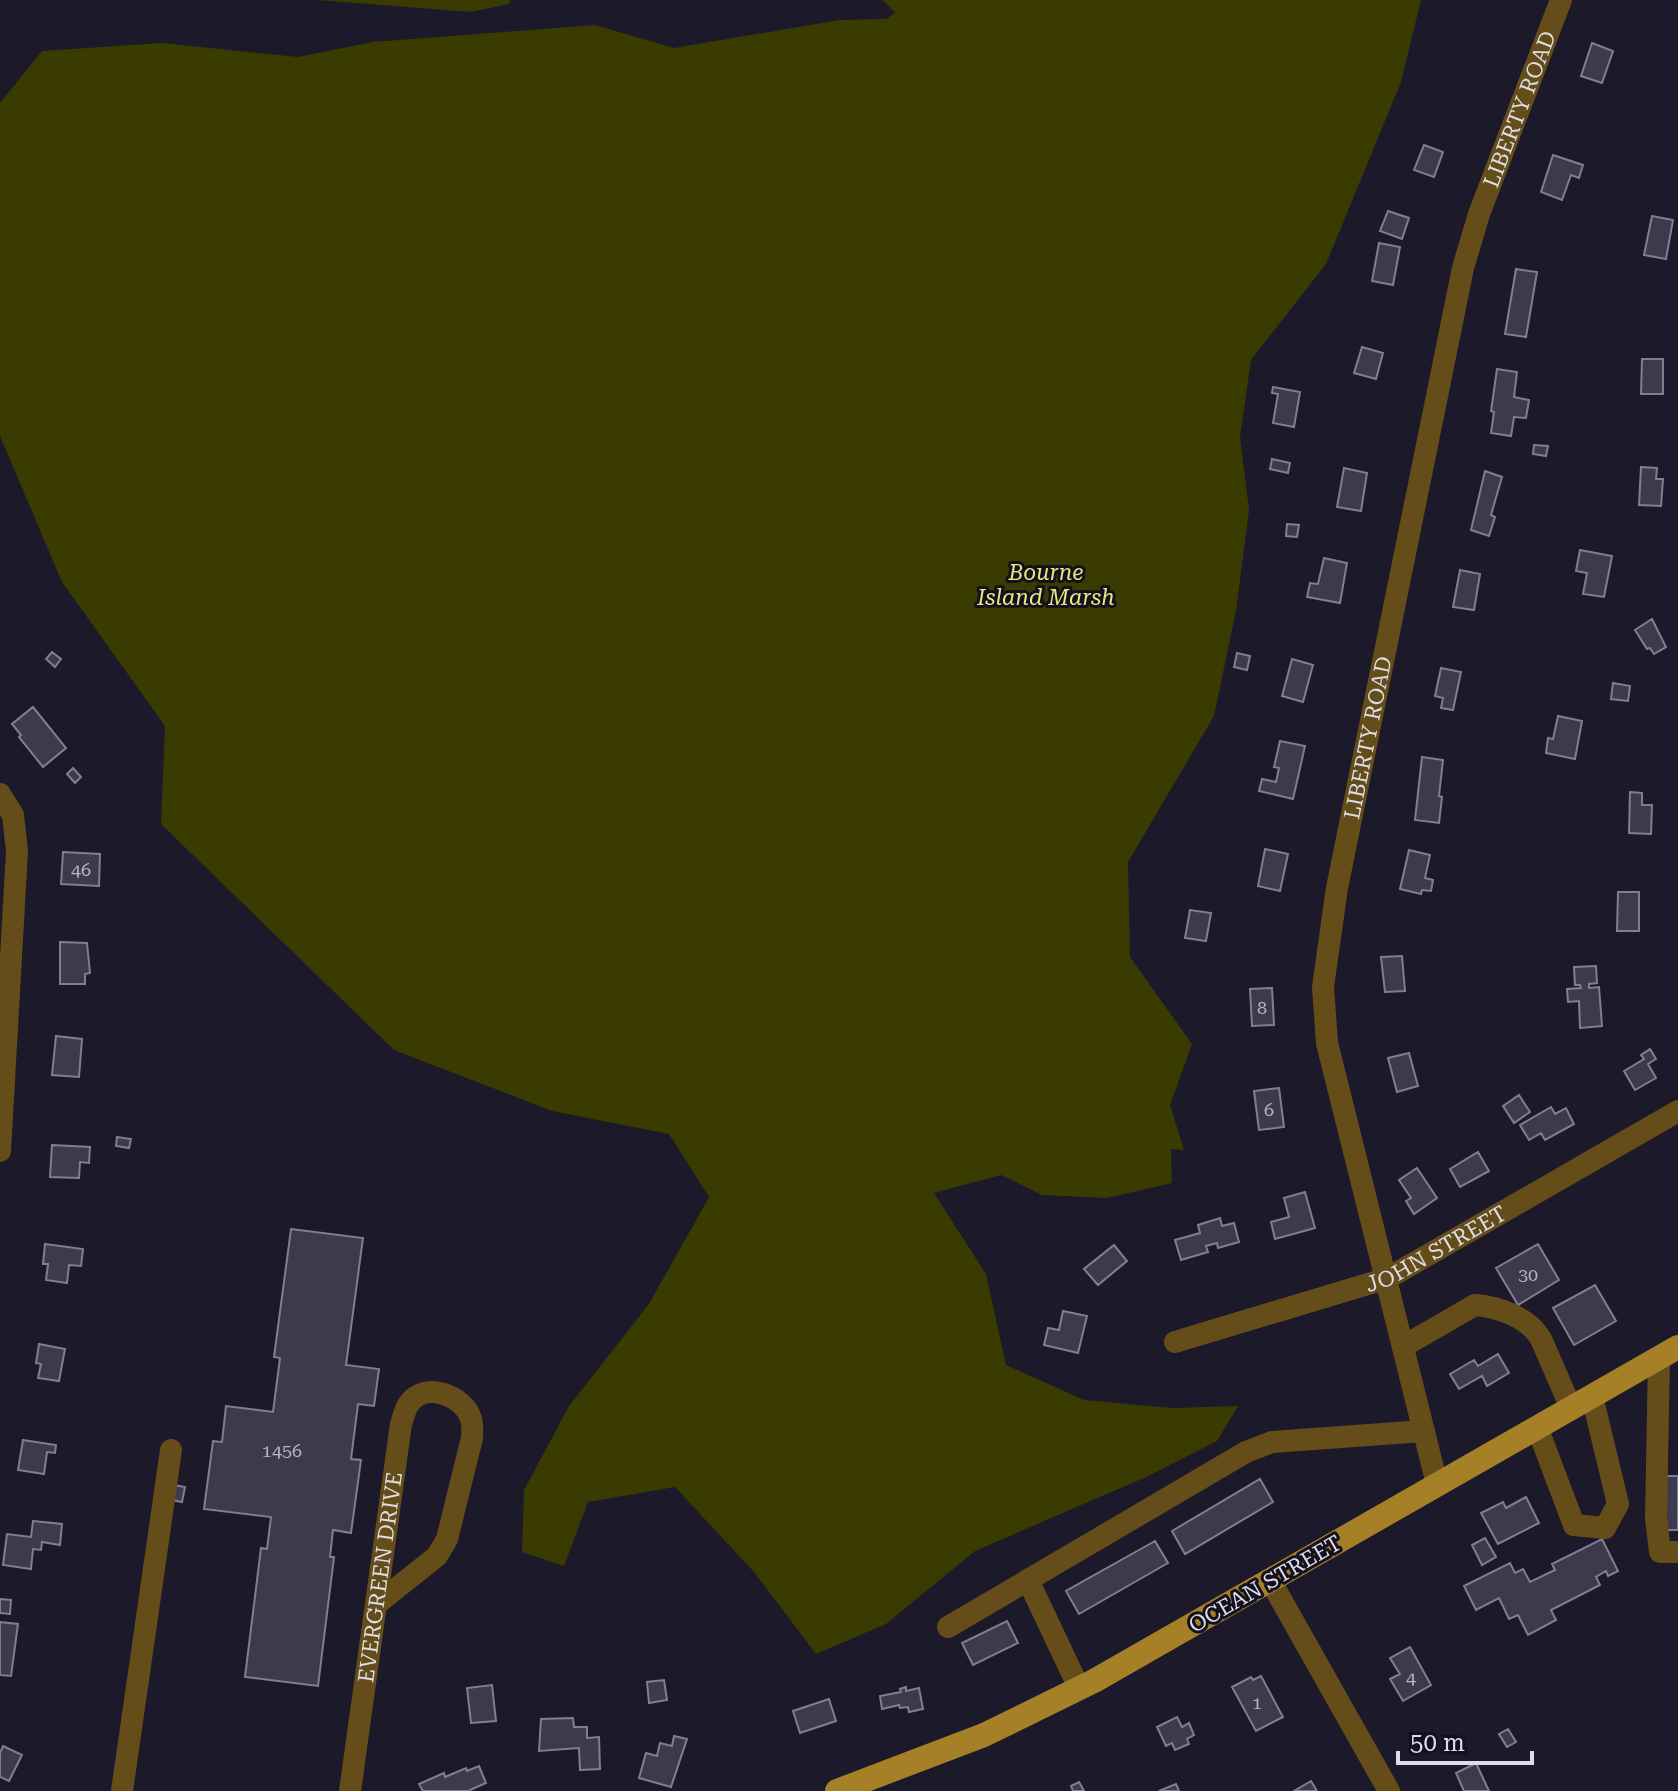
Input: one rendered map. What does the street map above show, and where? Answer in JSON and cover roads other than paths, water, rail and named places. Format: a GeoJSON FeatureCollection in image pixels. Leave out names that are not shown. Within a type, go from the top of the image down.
{"type":"FeatureCollection","features":[{"type":"Feature","properties":{"kind":"main road","name":"OCEAN STREET"},"geometry":{"type":"LineString","coordinates":[[837,1791],[869,1786],[984,1735],[1079,1688],[1668,1352]]}},
{"type":"Feature","properties":{"kind":"street","name":"LIBERTY ROAD"},"geometry":{"type":"LineString","coordinates":[[1437,1484],[1327,1043],[1323,987],[1337,888],[1463,268],[1479,214],[1561,0]]}},
{"type":"Feature","properties":{"kind":"street"},"geometry":{"type":"LineString","coordinates":[[0,794],[13,815],[17,851],[0,1151]]}},
{"type":"Feature","properties":{"kind":"street","name":"JOHN STREET"},"geometry":{"type":"LineString","coordinates":[[1175,1342],[1388,1278],[1678,1111]]}},
{"type":"Feature","properties":{"kind":"street"},"geometry":{"type":"LineString","coordinates":[[1404,1346],[1475,1305],[1519,1317],[1536,1330],[1571,1408]]}},
{"type":"Feature","properties":{"kind":"street"},"geometry":{"type":"LineString","coordinates":[[1668,1352],[1656,1518],[1660,1552],[1678,1552]]}},
{"type":"Feature","properties":{"kind":"street","name":"EVERGREEN DRIVE"},"geometry":{"type":"LineString","coordinates":[[350,1791],[401,1424],[409,1403],[419,1396],[427,1393],[446,1394],[463,1406],[471,1416],[472,1425],[472,1438],[447,1539],[437,1556],[378,1603]]}},
{"type":"Feature","properties":{"kind":"street"},"geometry":{"type":"LineString","coordinates":[[1537,1427],[1574,1525],[1605,1528],[1618,1504],[1592,1396]]}},
{"type":"Feature","properties":{"kind":"street"},"geometry":{"type":"LineString","coordinates":[[948,1627],[1246,1452],[1272,1442],[1424,1431]]}},
{"type":"Feature","properties":{"kind":"street"},"geometry":{"type":"LineString","coordinates":[[122,1791],[171,1450]]}},
{"type":"Feature","properties":{"kind":"street"},"geometry":{"type":"LineString","coordinates":[[1028,1580],[1079,1688]]}},
{"type":"Feature","properties":{"kind":"street"},"geometry":{"type":"LineString","coordinates":[[1270,1580],[1389,1791]]}},
{"type":"Feature","properties":{"kind":"park label","name":"Bourne Island Marsh"},"geometry":{"type":"Point","coordinates":[1046,584]}}]}
